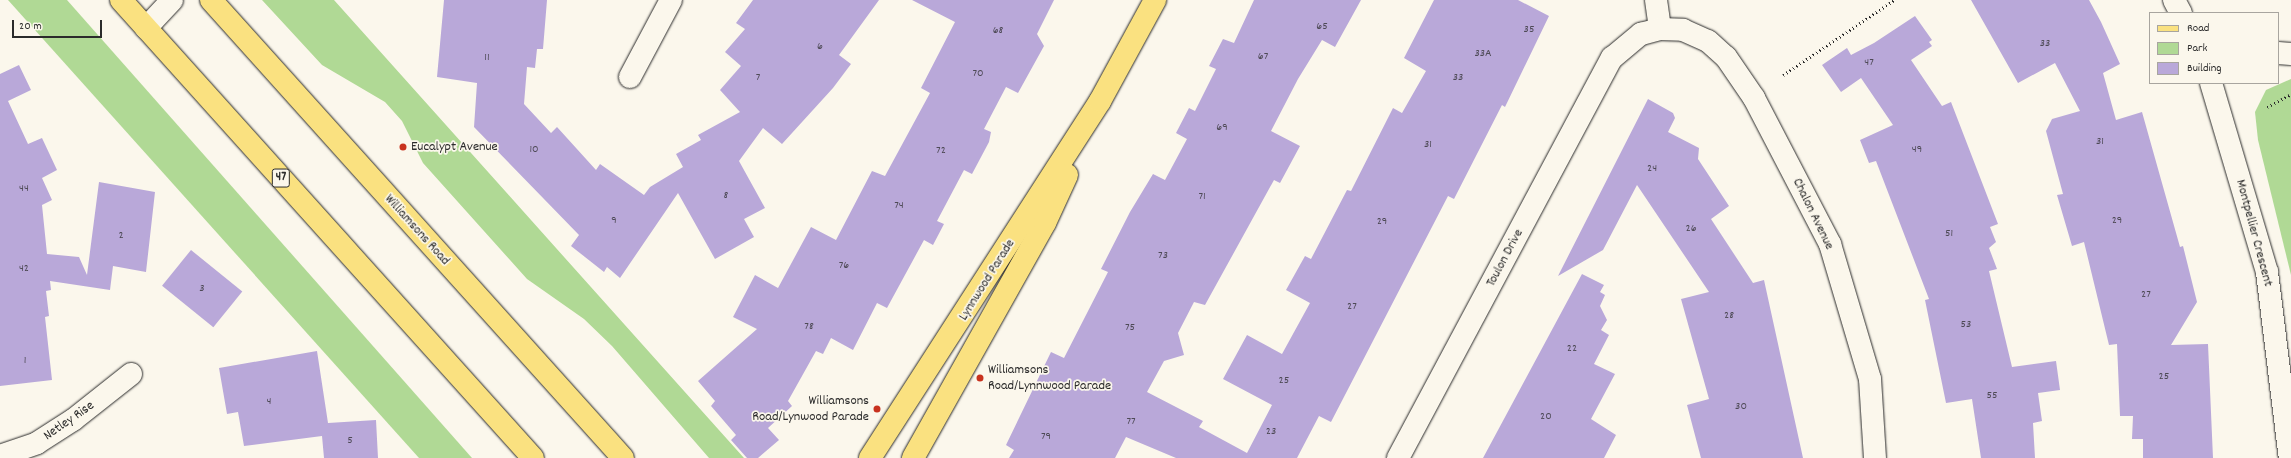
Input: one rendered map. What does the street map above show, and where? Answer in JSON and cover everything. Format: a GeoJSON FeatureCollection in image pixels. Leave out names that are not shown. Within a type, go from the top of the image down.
{"type":"FeatureCollection","features":[{"type":"Feature","properties":{"kind":"main road","name":"47"},"geometry":{"type":"LineString","coordinates":[[122,0],[532,458]]}},
{"type":"Feature","properties":{"kind":"main road","name":"Williamsons Road"},"geometry":{"type":"LineString","coordinates":[[211,0],[623,458]]}},
{"type":"Feature","properties":{"kind":"main road","name":"Lynnwood Parade"},"geometry":{"type":"LineString","coordinates":[[870,458],[1100,101],[1155,0]]}},
{"type":"Feature","properties":{"kind":"main road","name":"Lynnwood Parade"},"geometry":{"type":"LineString","coordinates":[[913,458],[1045,223],[1100,101]]}},
{"type":"Feature","properties":{"kind":"street"},"geometry":{"type":"LineString","coordinates":[[146,28],[172,0]]}},
{"type":"Feature","properties":{"kind":"street"},"geometry":{"type":"LineString","coordinates":[[630,77],[671,0]]}},
{"type":"Feature","properties":{"kind":"street"},"geometry":{"type":"LineString","coordinates":[[1656,0],[1660,29]]}},
{"type":"Feature","properties":{"kind":"street"},"geometry":{"type":"LineString","coordinates":[[2174,0],[2180,12]]}},
{"type":"Feature","properties":{"kind":"street","name":"Chalon Avenue"},"geometry":{"type":"LineString","coordinates":[[1612,58],[1641,34],[1660,29],[1683,30],[1708,41],[1726,57],[1754,98],[1830,244],[1870,379],[1875,458]]}},
{"type":"Feature","properties":{"kind":"street"},"geometry":{"type":"LineString","coordinates":[[2279,53],[2291,54]]}},
{"type":"Feature","properties":{"kind":"street","name":"Toulon Drive"},"geometry":{"type":"LineString","coordinates":[[1398,458],[1612,58]]}},
{"type":"Feature","properties":{"kind":"street","name":"Montpellier Crescent"},"geometry":{"type":"LineString","coordinates":[[2211,84],[2268,272],[2290,458]]}},
{"type":"Feature","properties":{"kind":"street","name":"Netley Rise"},"geometry":{"type":"LineString","coordinates":[[0,456],[37,443],[73,420],[131,374]]}},
{"type":"Feature","properties":{"kind":"path"},"geometry":{"type":"LineString","coordinates":[[1783,75],[1894,0]]}},
{"type":"Feature","properties":{"kind":"path"},"geometry":{"type":"LineString","coordinates":[[2267,107],[2291,94]]}},
{"type":"Feature","properties":{"kind":"green space"},"geometry":{"type":"Polygon","coordinates":[[[8,0],[67,0],[472,458],[419,458],[8,0]]]}},
{"type":"Feature","properties":{"kind":"green space"},"geometry":{"type":"Polygon","coordinates":[[[262,0],[334,0],[744,458],[709,458],[612,346],[584,319],[527,279],[423,163],[402,121],[385,102],[322,65],[262,0]]]}},
{"type":"Feature","properties":{"kind":"green space"},"geometry":{"type":"Polygon","coordinates":[[[2291,79],[2291,275],[2258,140],[2255,112],[2266,90],[2291,79]]]}},
{"type":"Feature","properties":{"kind":"building"},"geometry":{"type":"Polygon","coordinates":[[[444,0],[547,0],[543,49],[537,49],[535,68],[527,67],[524,104],[551,133],[557,127],[596,170],[600,164],[644,195],[650,187],[683,167],[676,154],[701,140],[698,135],[740,112],[720,90],[741,66],[725,52],[745,29],[736,23],[753,0],[879,0],[839,55],[851,64],[833,88],[782,144],[763,128],[739,161],[765,208],[744,219],[754,237],[715,259],[678,193],[620,278],[607,267],[604,272],[571,246],[579,235],[474,127],[477,83],[437,77],[444,0]]]}},
{"type":"Feature","properties":{"kind":"building"},"geometry":{"type":"Polygon","coordinates":[[[912,0],[1054,0],[1037,34],[1044,46],[1018,93],[1006,87],[984,129],[991,132],[989,142],[972,174],[964,170],[937,221],[944,224],[933,245],[924,240],[887,308],[877,303],[853,350],[831,338],[823,354],[816,351],[788,401],[792,406],[768,428],[779,440],[758,458],[747,458],[731,440],[736,435],[711,406],[715,401],[698,381],[757,329],[733,317],[755,275],[778,288],[811,227],[836,240],[872,171],[885,176],[930,93],[921,88],[955,22],[912,0]]]}},
{"type":"Feature","properties":{"kind":"building"},"geometry":{"type":"Polygon","coordinates":[[[1254,0],[1361,0],[1335,47],[1322,40],[1298,79],[1271,131],[1300,146],[1280,183],[1274,180],[1205,305],[1194,302],[1178,333],[1184,355],[1164,361],[1147,392],[1203,421],[1199,427],[1247,453],[1272,405],[1223,379],[1247,335],[1282,354],[1310,303],[1286,290],[1305,256],[1311,259],[1347,190],[1351,191],[1393,108],[1402,113],[1426,71],[1404,58],[1434,0],[1518,0],[1549,16],[1505,107],[1502,105],[1454,199],[1448,196],[1331,422],[1319,416],[1297,458],[1176,458],[1126,437],[1115,458],[1009,458],[1014,450],[1006,445],[1051,352],[1064,358],[1108,272],[1101,269],[1130,212],[1153,174],[1165,180],[1187,139],[1176,133],[1189,108],[1195,111],[1216,69],[1209,66],[1223,39],[1234,43],[1254,0]]]}},
{"type":"Feature","properties":{"kind":"building"},"geometry":{"type":"Polygon","coordinates":[[[1971,0],[2089,0],[2101,22],[2120,64],[2103,73],[2116,120],[2142,112],[2180,247],[2183,246],[2197,302],[2171,345],[2208,344],[2213,458],[2143,458],[2143,439],[2132,439],[2133,416],[2120,416],[2117,344],[2109,345],[2084,242],[2072,246],[2057,195],[2063,194],[2046,131],[2052,119],[2080,111],[2055,63],[2018,83],[1971,0]]]}},
{"type":"Feature","properties":{"kind":"building"},"geometry":{"type":"Polygon","coordinates":[[[1915,16],[1932,40],[1929,42],[1932,46],[1911,60],[1942,106],[1951,102],[1998,224],[1990,227],[1996,242],[1989,248],[1997,269],[1989,271],[2012,367],[2056,361],[2060,390],[2038,393],[2042,421],[2033,423],[2035,458],[1981,458],[1972,399],[1946,403],[1925,300],[1929,299],[1876,161],[1869,163],[1860,140],[1893,125],[1861,78],[1841,92],[1822,65],[1847,48],[1851,55],[1874,43],[1915,16]]]}},
{"type":"Feature","properties":{"kind":"building"},"geometry":{"type":"Polygon","coordinates":[[[19,65],[31,90],[8,101],[28,144],[42,138],[57,170],[42,178],[52,200],[42,205],[47,254],[79,257],[87,275],[99,182],[155,192],[146,272],[113,266],[110,290],[50,281],[51,290],[46,291],[49,316],[45,317],[52,380],[0,386],[0,74],[19,65]]]}},
{"type":"Feature","properties":{"kind":"building"},"geometry":{"type":"Polygon","coordinates":[[[1648,99],[1673,113],[1675,118],[1668,132],[1699,148],[1698,159],[1729,206],[1711,219],[1753,283],[1764,280],[1803,458],[1701,458],[1687,405],[1709,399],[1681,299],[1709,292],[1637,185],[1603,250],[1558,276],[1648,99]]]}},
{"type":"Feature","properties":{"kind":"building"},"geometry":{"type":"Polygon","coordinates":[[[191,250],[242,292],[213,327],[162,286],[191,250]]]}},
{"type":"Feature","properties":{"kind":"building"},"geometry":{"type":"Polygon","coordinates":[[[1582,274],[1604,285],[1600,292],[1605,295],[1600,306],[1607,320],[1601,330],[1609,335],[1594,364],[1615,374],[1591,419],[1616,435],[1604,458],[1483,458],[1582,274]]]}},
{"type":"Feature","properties":{"kind":"building"},"geometry":{"type":"Polygon","coordinates":[[[317,351],[328,423],[376,420],[378,458],[324,458],[322,436],[244,446],[238,412],[227,414],[219,368],[317,351]]]}},
{"type":"Feature","properties":{"kind":"place","name":"Eucalypt Avenue"},"geometry":{"type":"Point","coordinates":[403,147]}},
{"type":"Feature","properties":{"kind":"place","name":"Williamsons Road/Lynnwood Parade"},"geometry":{"type":"Point","coordinates":[980,378]}},
{"type":"Feature","properties":{"kind":"place","name":"Williamsons Road/Lynwood Parade"},"geometry":{"type":"Point","coordinates":[877,409]}}]}
